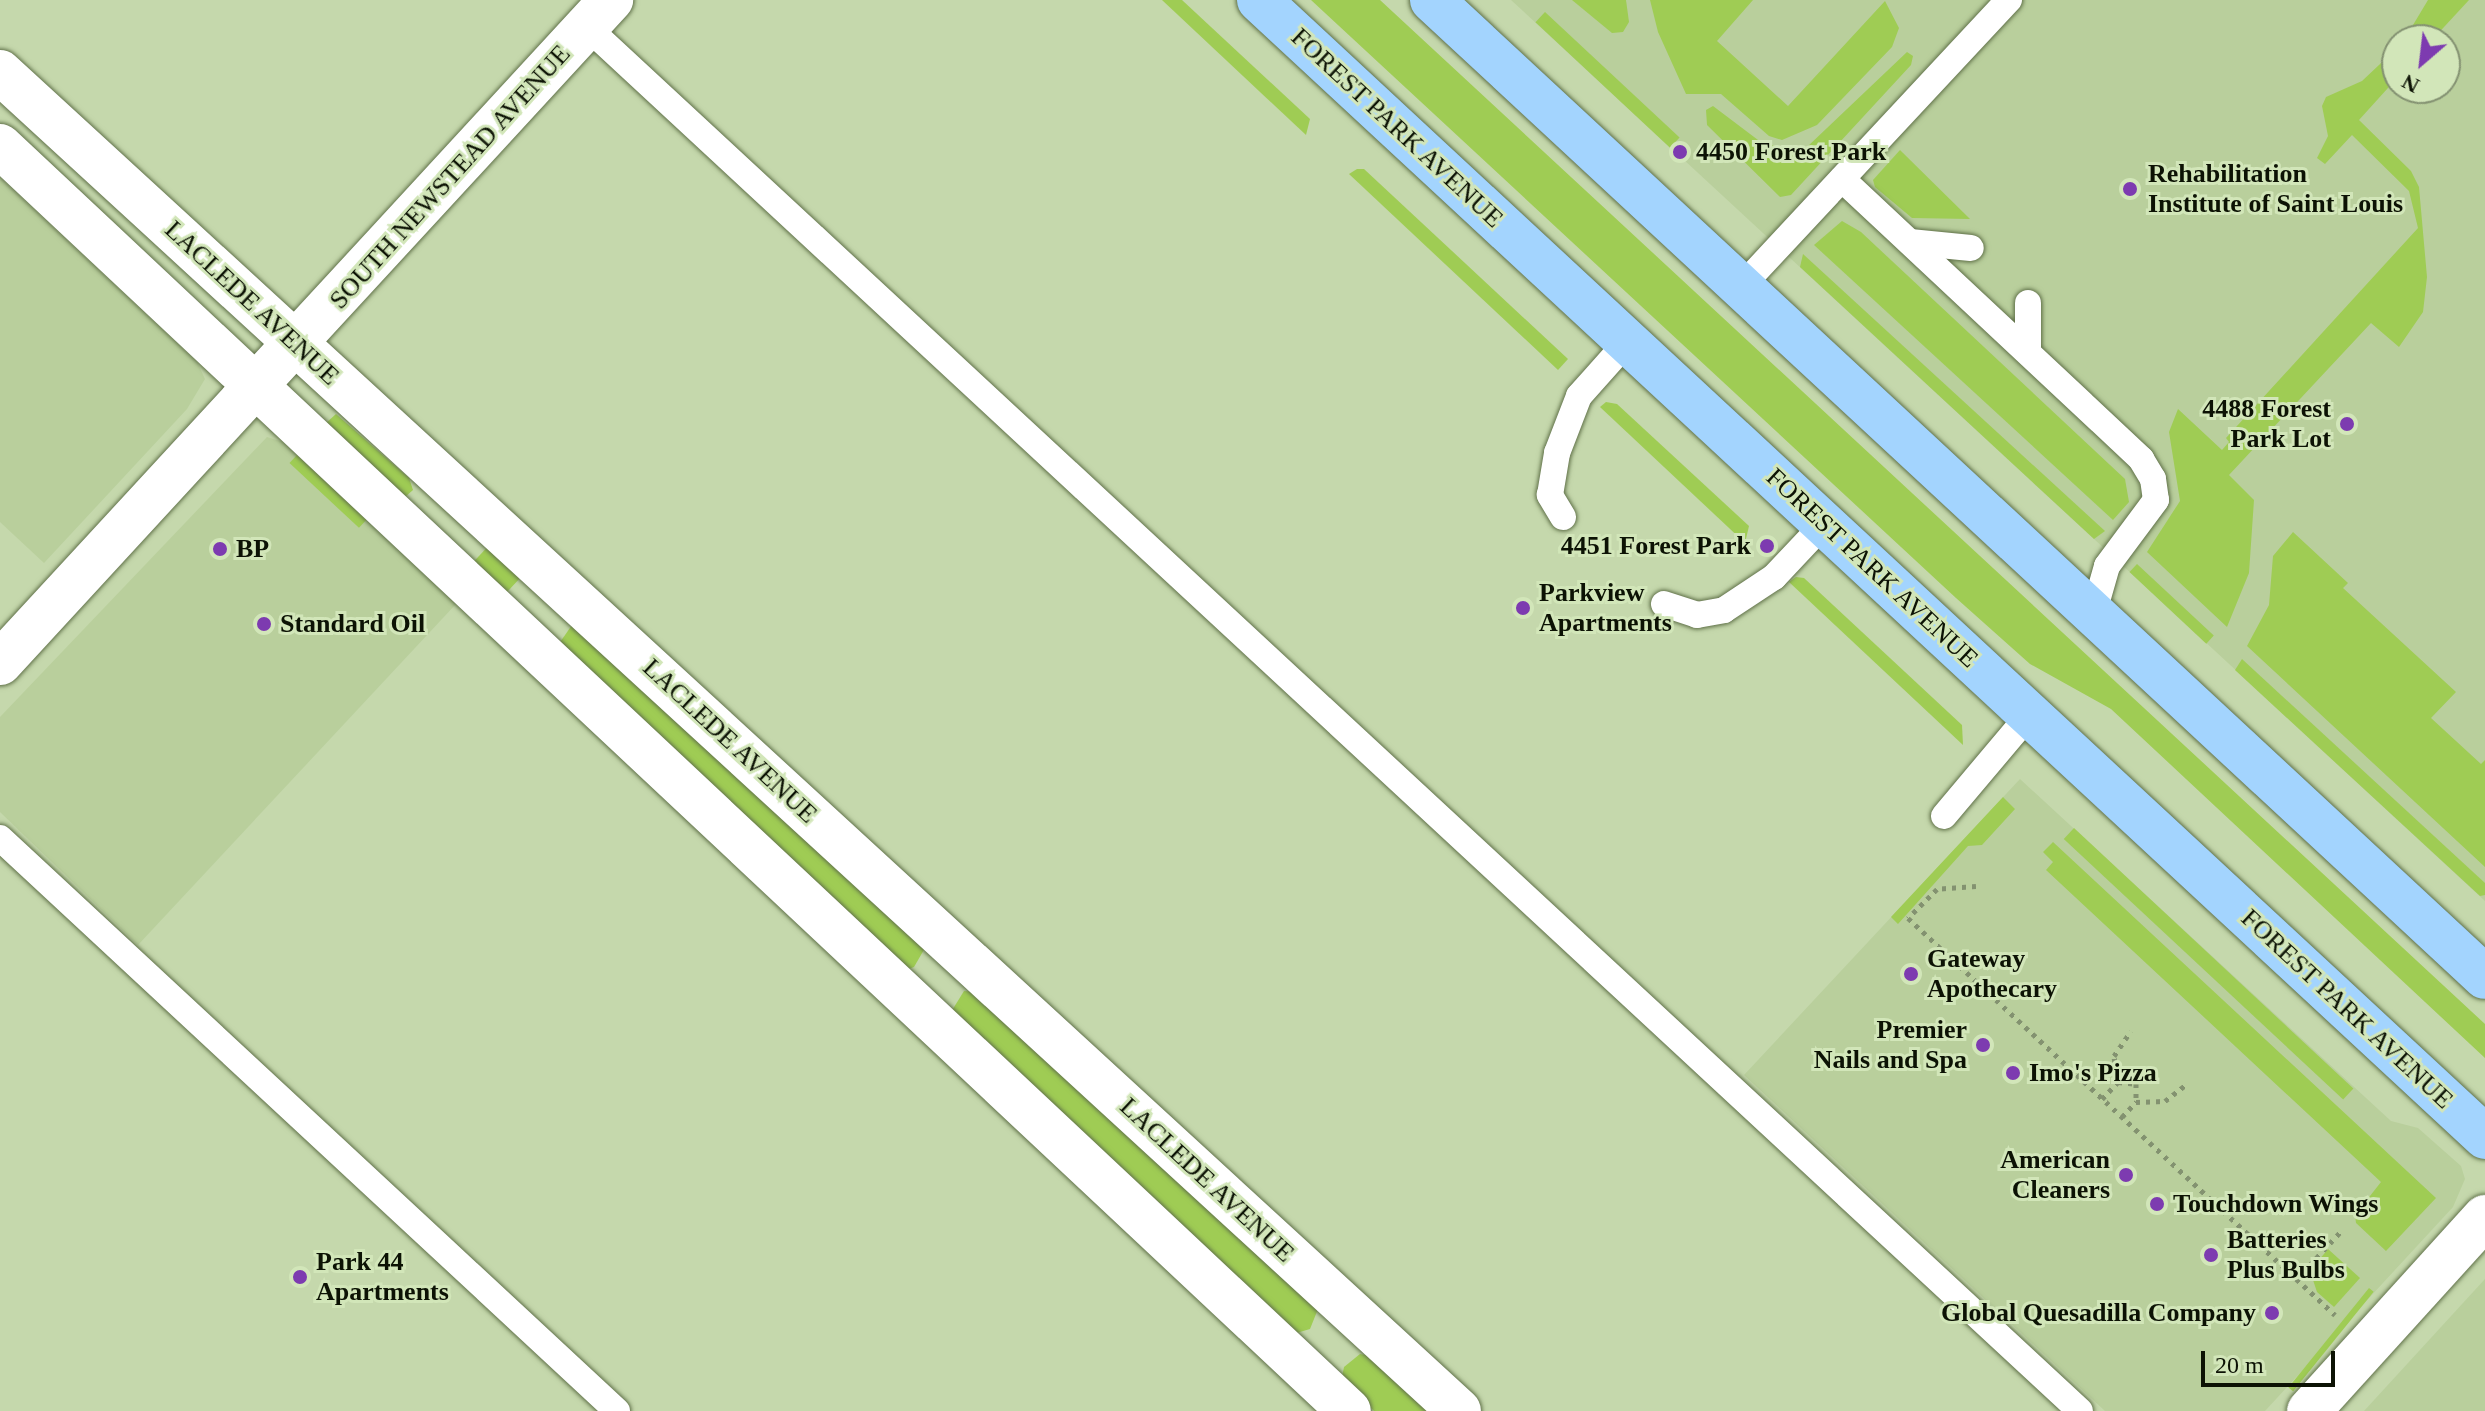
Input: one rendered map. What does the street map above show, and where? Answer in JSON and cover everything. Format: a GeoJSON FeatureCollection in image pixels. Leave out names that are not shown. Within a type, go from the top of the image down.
{"type":"FeatureCollection","features":[{"type":"Feature","properties":{"kind":"main road","name":"FOREST PARK AVENUE"},"geometry":{"type":"LineString","coordinates":[[1259,0],[2485,1137]]}},
{"type":"Feature","properties":{"kind":"main road"},"geometry":{"type":"LineString","coordinates":[[1432,0],[2485,977]]}},
{"type":"Feature","properties":{"kind":"street","name":"SOUTH NEWSTEAD AVENUE"},"geometry":{"type":"LineString","coordinates":[[0,663],[298,345],[598,13]]}},
{"type":"Feature","properties":{"kind":"street","name":"LACLEDE AVENUE"},"geometry":{"type":"LineString","coordinates":[[0,72],[1459,1411]]}},
{"type":"Feature","properties":{"kind":"street"},"geometry":{"type":"LineString","coordinates":[[0,146],[256,390],[1349,1411]]}},
{"type":"Feature","properties":{"kind":"street"},"geometry":{"type":"LineString","coordinates":[[2309,1411],[2485,1217]]}},
{"type":"Feature","properties":{"kind":"lane"},"geometry":{"type":"LineString","coordinates":[[1741,287],[2009,0]]}},
{"type":"Feature","properties":{"kind":"lane"},"geometry":{"type":"LineString","coordinates":[[598,13],[2080,1411]]}},
{"type":"Feature","properties":{"kind":"lane"},"geometry":{"type":"LineString","coordinates":[[1842,179],[2141,459],[2153,479],[2156,500],[2107,566],[2093,615]]}},
{"type":"Feature","properties":{"kind":"lane"},"geometry":{"type":"LineString","coordinates":[[1910,242],[1971,248]]}},
{"type":"Feature","properties":{"kind":"lane"},"geometry":{"type":"LineString","coordinates":[[2028,303],[2028,351]]}},
{"type":"Feature","properties":{"kind":"lane"},"geometry":{"type":"LineString","coordinates":[[1563,517],[1550,495],[1557,453],[1579,396],[1628,341]]}},
{"type":"Feature","properties":{"kind":"lane"},"geometry":{"type":"LineString","coordinates":[[1664,604],[1697,615],[1724,610],[1774,577],[1824,524]]}},
{"type":"Feature","properties":{"kind":"lane"},"geometry":{"type":"LineString","coordinates":[[1944,816],[2030,714]]}},
{"type":"Feature","properties":{"kind":"lane"},"geometry":{"type":"LineString","coordinates":[[0,838],[617,1411]]}},
{"type":"Feature","properties":{"kind":"path"},"geometry":{"type":"LineString","coordinates":[[1976,886],[1937,889],[1908,918],[2335,1316]]}},
{"type":"Feature","properties":{"kind":"path"},"geometry":{"type":"LineString","coordinates":[[2118,1082],[2114,1056],[2131,1031]]}},
{"type":"Feature","properties":{"kind":"path"},"geometry":{"type":"LineString","coordinates":[[2102,1099],[2118,1082]]}},
{"type":"Feature","properties":{"kind":"path"},"geometry":{"type":"LineString","coordinates":[[2118,1082],[2136,1084],[2136,1102],[2122,1117]]}},
{"type":"Feature","properties":{"kind":"path"},"geometry":{"type":"LineString","coordinates":[[2136,1102],[2165,1101],[2187,1084]]}},
{"type":"Feature","properties":{"kind":"path"},"geometry":{"type":"LineString","coordinates":[[2296,1280],[2343,1229]]}},
{"type":"Feature","properties":{"kind":"shaded area"},"geometry":{"type":"Polygon","coordinates":[[[1511,0],[2485,0],[2485,901],[1511,0]]]}},
{"type":"Feature","properties":{"kind":"shaded area"},"geometry":{"type":"Polygon","coordinates":[[[0,178],[197,362],[205,379],[187,409],[44,563],[0,522],[0,178]]]}},
{"type":"Feature","properties":{"kind":"shaded area"},"geometry":{"type":"Polygon","coordinates":[[[267,437],[283,442],[456,604],[138,945],[0,812],[0,717],[267,437]]]}},
{"type":"Feature","properties":{"kind":"shaded area"},"geometry":{"type":"Polygon","coordinates":[[[2020,779],[2391,1121],[2418,1128],[2461,1166],[2465,1179],[2453,1207],[2265,1411],[2105,1411],[1744,1075],[2020,779]]]}},
{"type":"Feature","properties":{"kind":"shaded area"},"geometry":{"type":"Polygon","coordinates":[[[2485,1279],[2485,1411],[2364,1411],[2485,1279]]]}},
{"type":"Feature","properties":{"kind":"green space"},"geometry":{"type":"Polygon","coordinates":[[[1162,0],[1182,0],[1310,119],[1306,135],[1162,0]]]}},
{"type":"Feature","properties":{"kind":"green space"},"geometry":{"type":"Polygon","coordinates":[[[1311,0],[1380,0],[2485,1024],[2485,1058],[2111,709],[2030,664],[1956,598],[1311,0]]]}},
{"type":"Feature","properties":{"kind":"green space"},"geometry":{"type":"Polygon","coordinates":[[[1572,0],[1626,0],[1629,22],[1623,32],[1612,33],[1572,0]]]}},
{"type":"Feature","properties":{"kind":"green space"},"geometry":{"type":"Polygon","coordinates":[[[1650,0],[1753,0],[1717,41],[1788,106],[1885,1],[1899,28],[1892,47],[1817,125],[1782,140],[1769,136],[1721,94],[1686,94],[1658,32],[1650,0]]]}},
{"type":"Feature","properties":{"kind":"green space"},"geometry":{"type":"Polygon","coordinates":[[[2428,0],[2469,0],[2447,24],[2414,24],[2428,0]]]}},
{"type":"Feature","properties":{"kind":"green space"},"geometry":{"type":"Polygon","coordinates":[[[1545,12],[1680,137],[1670,148],[1535,22],[1545,12]]]}},
{"type":"Feature","properties":{"kind":"green space"},"geometry":{"type":"Polygon","coordinates":[[[1907,52],[1913,56],[1911,65],[1791,195],[1780,197],[1707,125],[1706,110],[1713,106],[1762,143],[1793,150],[1807,147],[1907,52]]]}},
{"type":"Feature","properties":{"kind":"green space"},"geometry":{"type":"Polygon","coordinates":[[[2381,63],[2381,96],[2359,120],[2411,171],[2419,187],[2427,277],[2423,312],[2399,347],[2371,323],[2229,475],[2254,500],[2249,573],[2227,627],[2147,552],[2180,501],[2169,432],[2178,409],[2222,450],[2229,442],[2226,438],[2418,228],[2409,191],[2352,135],[2325,164],[2317,158],[2328,136],[2322,106],[2326,97],[2362,81],[2381,63]]]}},
{"type":"Feature","properties":{"kind":"green space"},"geometry":{"type":"Polygon","coordinates":[[[1900,150],[1970,219],[1912,218],[1875,187],[1873,180],[1900,150]]]}},
{"type":"Feature","properties":{"kind":"green space"},"geometry":{"type":"Polygon","coordinates":[[[1364,169],[1568,359],[1558,370],[1349,174],[1364,169]]]}},
{"type":"Feature","properties":{"kind":"green space"},"geometry":{"type":"Polygon","coordinates":[[[1842,221],[1861,232],[2125,479],[2129,502],[2113,520],[1814,245],[1842,221]]]}},
{"type":"Feature","properties":{"kind":"green space"},"geometry":{"type":"Polygon","coordinates":[[[1803,254],[2105,531],[2094,539],[1800,267],[1803,254]]]}},
{"type":"Feature","properties":{"kind":"green space"},"geometry":{"type":"Polygon","coordinates":[[[1606,402],[1617,404],[1749,526],[1745,543],[1600,407],[1606,402]]]}},
{"type":"Feature","properties":{"kind":"green space"},"geometry":{"type":"Polygon","coordinates":[[[336,414],[409,478],[413,490],[405,497],[326,423],[336,414]]]}},
{"type":"Feature","properties":{"kind":"green space"},"geometry":{"type":"Polygon","coordinates":[[[297,455],[366,520],[359,528],[289,463],[297,455]]]}},
{"type":"Feature","properties":{"kind":"green space"},"geometry":{"type":"Polygon","coordinates":[[[2293,532],[2348,583],[2343,588],[2456,692],[2431,718],[2481,764],[2485,760],[2485,867],[2247,646],[2269,605],[2273,556],[2293,532]]]}},
{"type":"Feature","properties":{"kind":"green space"},"geometry":{"type":"Polygon","coordinates":[[[493,541],[526,572],[501,599],[468,568],[493,541]]]}},
{"type":"Feature","properties":{"kind":"green space"},"geometry":{"type":"Polygon","coordinates":[[[2137,564],[2214,636],[2206,644],[2129,572],[2137,564]]]}},
{"type":"Feature","properties":{"kind":"green space"},"geometry":{"type":"Polygon","coordinates":[[[1796,577],[1804,578],[1962,725],[1963,745],[1789,582],[1796,577]]]}},
{"type":"Feature","properties":{"kind":"green space"},"geometry":{"type":"Polygon","coordinates":[[[572,625],[925,948],[914,967],[903,971],[556,648],[572,625]]]}},
{"type":"Feature","properties":{"kind":"green space"},"geometry":{"type":"Polygon","coordinates":[[[2242,659],[2485,883],[2485,895],[2480,896],[2235,670],[2242,659]]]}},
{"type":"Feature","properties":{"kind":"green space"},"geometry":{"type":"Polygon","coordinates":[[[2003,797],[2015,809],[1982,845],[1968,846],[1898,924],[1891,917],[2003,797]]]}},
{"type":"Feature","properties":{"kind":"green space"},"geometry":{"type":"Polygon","coordinates":[[[2074,828],[2353,1089],[2343,1099],[2064,839],[2074,828]]]}},
{"type":"Feature","properties":{"kind":"green space"},"geometry":{"type":"Polygon","coordinates":[[[2053,842],[2436,1198],[2386,1251],[2356,1223],[2355,1215],[2381,1182],[2046,870],[2053,862],[2043,852],[2053,842]]]}},
{"type":"Feature","properties":{"kind":"green space"},"geometry":{"type":"Polygon","coordinates":[[[964,991],[976,992],[1318,1309],[1310,1329],[1293,1334],[951,1012],[964,991]]]}},
{"type":"Feature","properties":{"kind":"green space"},"geometry":{"type":"Polygon","coordinates":[[[2328,1249],[2360,1278],[2334,1307],[2317,1292],[2310,1271],[2328,1249]]]}},
{"type":"Feature","properties":{"kind":"green space"},"geometry":{"type":"Polygon","coordinates":[[[2369,1288],[2374,1292],[2293,1391],[2288,1387],[2369,1288]]]}},
{"type":"Feature","properties":{"kind":"green space"},"geometry":{"type":"Polygon","coordinates":[[[1360,1354],[1371,1356],[1432,1411],[1374,1411],[1342,1377],[1344,1367],[1360,1354]]]}},
{"type":"Feature","properties":{"kind":"place","name":"4450 Forest Park"},"geometry":{"type":"Point","coordinates":[1680,152]}},
{"type":"Feature","properties":{"kind":"place","name":"Rehabilitation Institute of Saint Louis"},"geometry":{"type":"Point","coordinates":[2130,189]}},
{"type":"Feature","properties":{"kind":"place","name":"4488 Forest Park Lot"},"geometry":{"type":"Point","coordinates":[2347,424]}},
{"type":"Feature","properties":{"kind":"place","name":"4451 Forest Park"},"geometry":{"type":"Point","coordinates":[1767,546]}},
{"type":"Feature","properties":{"kind":"place","name":"BP"},"geometry":{"type":"Point","coordinates":[220,549]}},
{"type":"Feature","properties":{"kind":"place","name":"Parkview Apartments"},"geometry":{"type":"Point","coordinates":[1523,608]}},
{"type":"Feature","properties":{"kind":"place","name":"Standard Oil"},"geometry":{"type":"Point","coordinates":[264,624]}},
{"type":"Feature","properties":{"kind":"place","name":"Gateway Apothecary"},"geometry":{"type":"Point","coordinates":[1911,974]}},
{"type":"Feature","properties":{"kind":"place","name":"Premier Nails and Spa"},"geometry":{"type":"Point","coordinates":[1983,1045]}},
{"type":"Feature","properties":{"kind":"place","name":"Imo's Pizza"},"geometry":{"type":"Point","coordinates":[2013,1073]}},
{"type":"Feature","properties":{"kind":"place","name":"American Cleaners"},"geometry":{"type":"Point","coordinates":[2126,1175]}},
{"type":"Feature","properties":{"kind":"place","name":"Touchdown Wings"},"geometry":{"type":"Point","coordinates":[2157,1204]}},
{"type":"Feature","properties":{"kind":"place","name":"Batteries Plus Bulbs"},"geometry":{"type":"Point","coordinates":[2211,1255]}},
{"type":"Feature","properties":{"kind":"place","name":"Park 44 Apartments"},"geometry":{"type":"Point","coordinates":[300,1277]}},
{"type":"Feature","properties":{"kind":"place","name":"Global Quesadilla Company"},"geometry":{"type":"Point","coordinates":[2272,1313]}}]}
